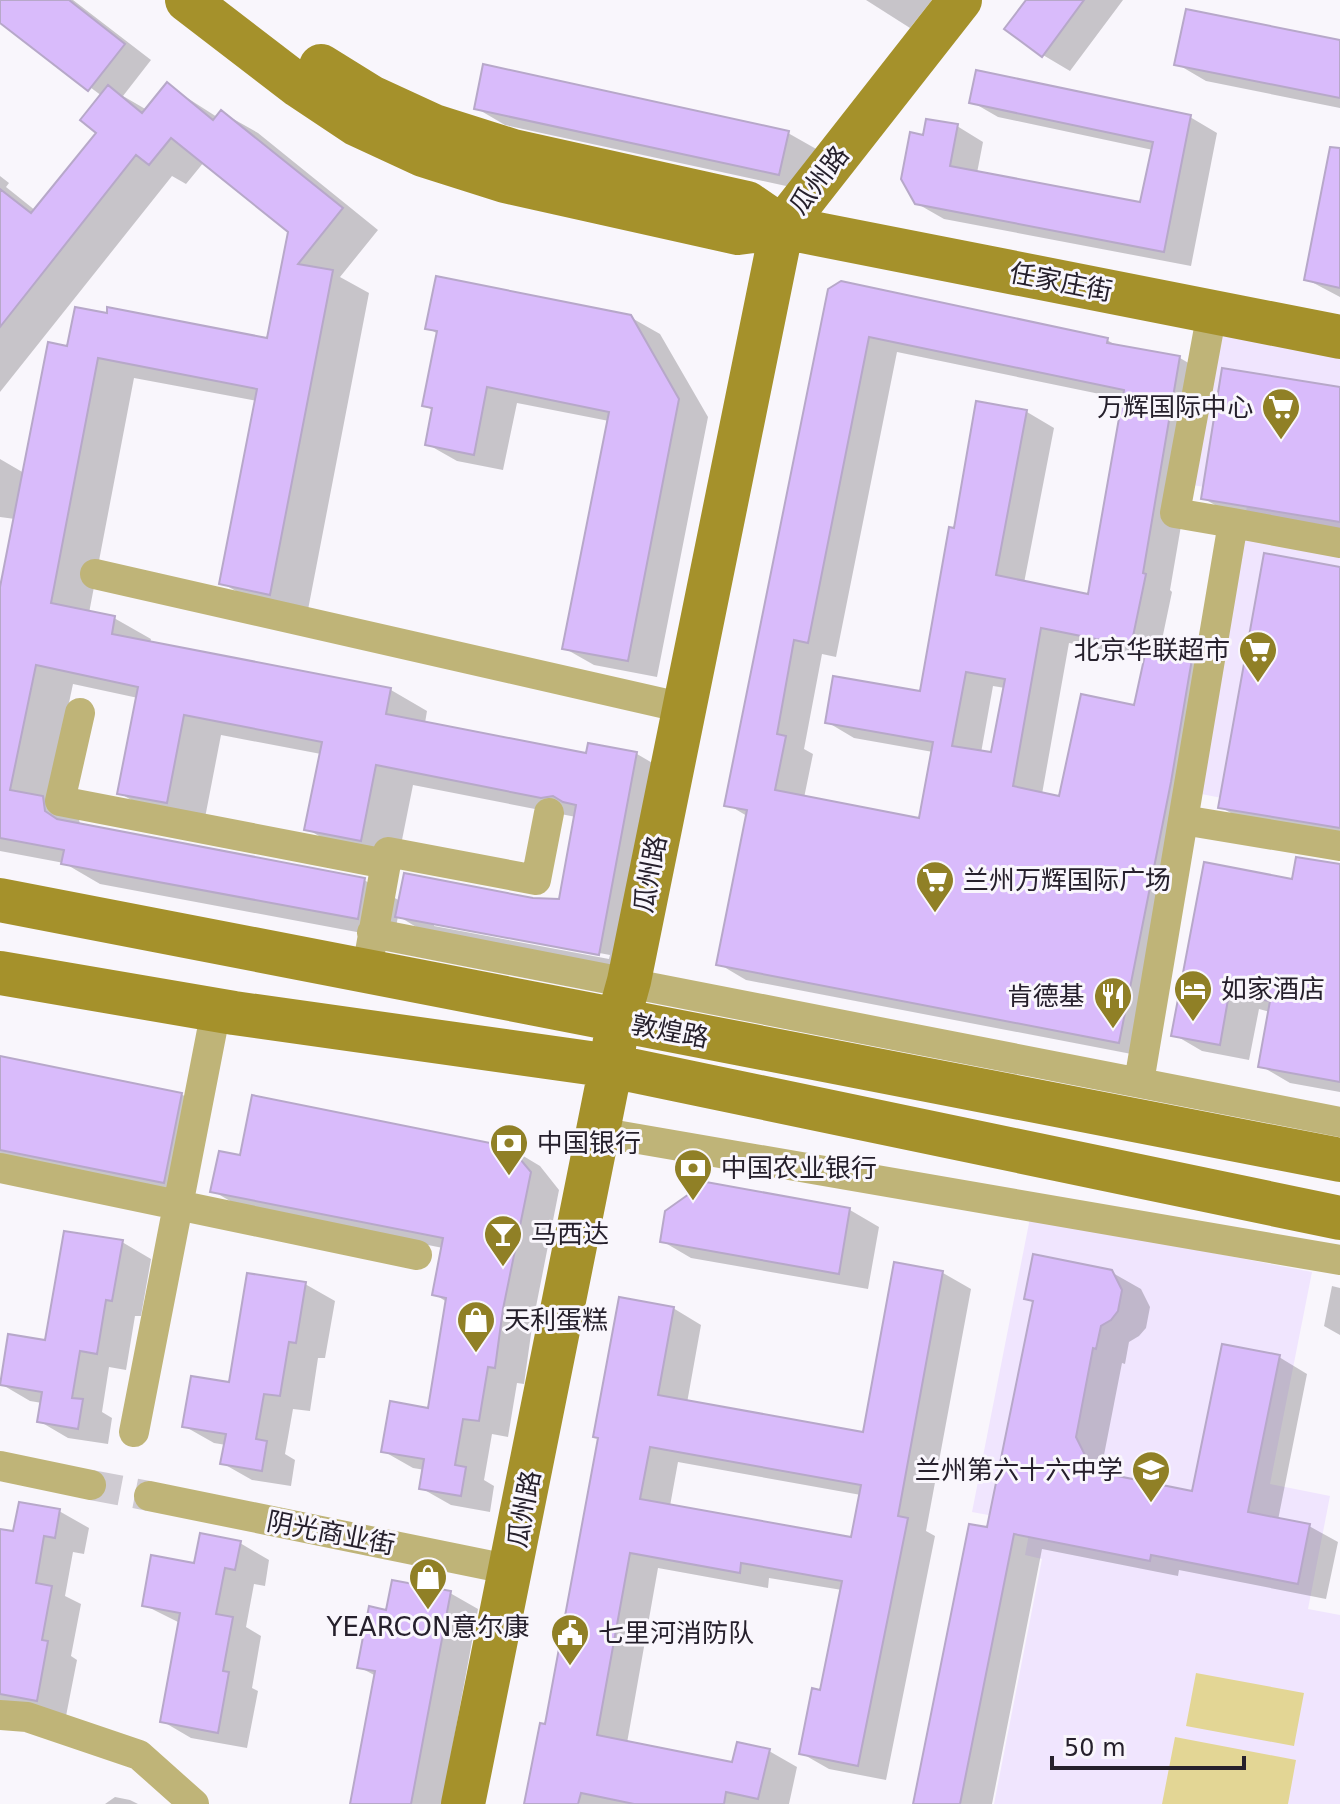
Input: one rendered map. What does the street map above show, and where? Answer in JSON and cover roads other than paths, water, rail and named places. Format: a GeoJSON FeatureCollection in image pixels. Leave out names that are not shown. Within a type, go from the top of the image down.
{"type":"FeatureCollection","features":[{"type":"Feature","properties":{"kind":"street"},"geometry":{"type":"LineString","coordinates":[[187,0],[299,86],[356,124],[423,155],[505,181],[738,233],[782,227]]}},
{"type":"Feature","properties":{"kind":"street"},"geometry":{"type":"LineString","coordinates":[[235,0],[331,75],[434,126],[513,151],[747,203],[782,227]]}},
{"type":"Feature","properties":{"kind":"street","name":"瓜州路"},"geometry":{"type":"LineString","coordinates":[[463,1804],[782,227],[960,0]]}},
{"type":"Feature","properties":{"kind":"street","name":"任家庄街"},"geometry":{"type":"LineString","coordinates":[[782,227],[1340,337]]}},
{"type":"Feature","properties":{"kind":"street"},"geometry":{"type":"LineString","coordinates":[[1212,312],[1175,513],[1340,543]]}},
{"type":"Feature","properties":{"kind":"street"},"geometry":{"type":"LineString","coordinates":[[1139,1082],[1233,523]]}},
{"type":"Feature","properties":{"kind":"street"},"geometry":{"type":"LineString","coordinates":[[95,574],[684,708]]}},
{"type":"Feature","properties":{"kind":"street"},"geometry":{"type":"LineString","coordinates":[[80,713],[60,801],[386,864]]}},
{"type":"Feature","properties":{"kind":"street"},"geometry":{"type":"LineString","coordinates":[[371,952],[388,852],[536,880],[549,813]]}},
{"type":"Feature","properties":{"kind":"street"},"geometry":{"type":"LineString","coordinates":[[1183,820],[1340,846]]}},
{"type":"Feature","properties":{"kind":"street","name":"敦煌路"},"geometry":{"type":"LineString","coordinates":[[0,900],[371,952],[623,1001],[1340,1160]]}},
{"type":"Feature","properties":{"kind":"street","name":"敦煌路"},"geometry":{"type":"LineString","coordinates":[[0,973],[216,1010],[611,1066],[1340,1218]]}},
{"type":"Feature","properties":{"kind":"street"},"geometry":{"type":"LineString","coordinates":[[623,1001],[1139,1082],[1340,1122]]}},
{"type":"Feature","properties":{"kind":"street"},"geometry":{"type":"LineString","coordinates":[[134,1432],[216,1010]]}},
{"type":"Feature","properties":{"kind":"street"},"geometry":{"type":"LineString","coordinates":[[598,1132],[1340,1260]]}},
{"type":"Feature","properties":{"kind":"street"},"geometry":{"type":"LineString","coordinates":[[0,1168],[417,1255]]}},
{"type":"Feature","properties":{"kind":"street"},"geometry":{"type":"LineString","coordinates":[[0,1466],[91,1485]]}},
{"type":"Feature","properties":{"kind":"street","name":"阴光商业街"},"geometry":{"type":"LineString","coordinates":[[149,1496],[512,1570]]}},
{"type":"Feature","properties":{"kind":"street"},"geometry":{"type":"LineString","coordinates":[[0,1715],[27,1717],[139,1755],[194,1804]]}},
{"type":"Feature","properties":{"kind":"tunnel"},"geometry":{"type":"LineString","coordinates":[[91,1485],[149,1496]]}},
{"type":"Feature","properties":{"kind":"place","name":"万辉国际中心"},"geometry":{"type":"Point","coordinates":[1281,441]}},
{"type":"Feature","properties":{"kind":"place","name":"北京华联超市"},"geometry":{"type":"Point","coordinates":[1258,684]}},
{"type":"Feature","properties":{"kind":"place","name":"兰州万辉国际广场"},"geometry":{"type":"Point","coordinates":[935,914]}},
{"type":"Feature","properties":{"kind":"place","name":"如家酒店"},"geometry":{"type":"Point","coordinates":[1193,1023]}},
{"type":"Feature","properties":{"kind":"place","name":"肯德基"},"geometry":{"type":"Point","coordinates":[1113,1030]}},
{"type":"Feature","properties":{"kind":"place","name":"中国银行"},"geometry":{"type":"Point","coordinates":[509,1177]}},
{"type":"Feature","properties":{"kind":"place","name":"中国农业银行"},"geometry":{"type":"Point","coordinates":[693,1202]}},
{"type":"Feature","properties":{"kind":"place","name":"马西达"},"geometry":{"type":"Point","coordinates":[503,1268]}},
{"type":"Feature","properties":{"kind":"place","name":"天利蛋糕"},"geometry":{"type":"Point","coordinates":[476,1354]}},
{"type":"Feature","properties":{"kind":"place","name":"兰州第六十六中学"},"geometry":{"type":"Point","coordinates":[1151,1504]}},
{"type":"Feature","properties":{"kind":"place","name":"YEARCON意尔康"},"geometry":{"type":"Point","coordinates":[428,1611]}},
{"type":"Feature","properties":{"kind":"place","name":"七里河消防队"},"geometry":{"type":"Point","coordinates":[570,1667]}}]}
